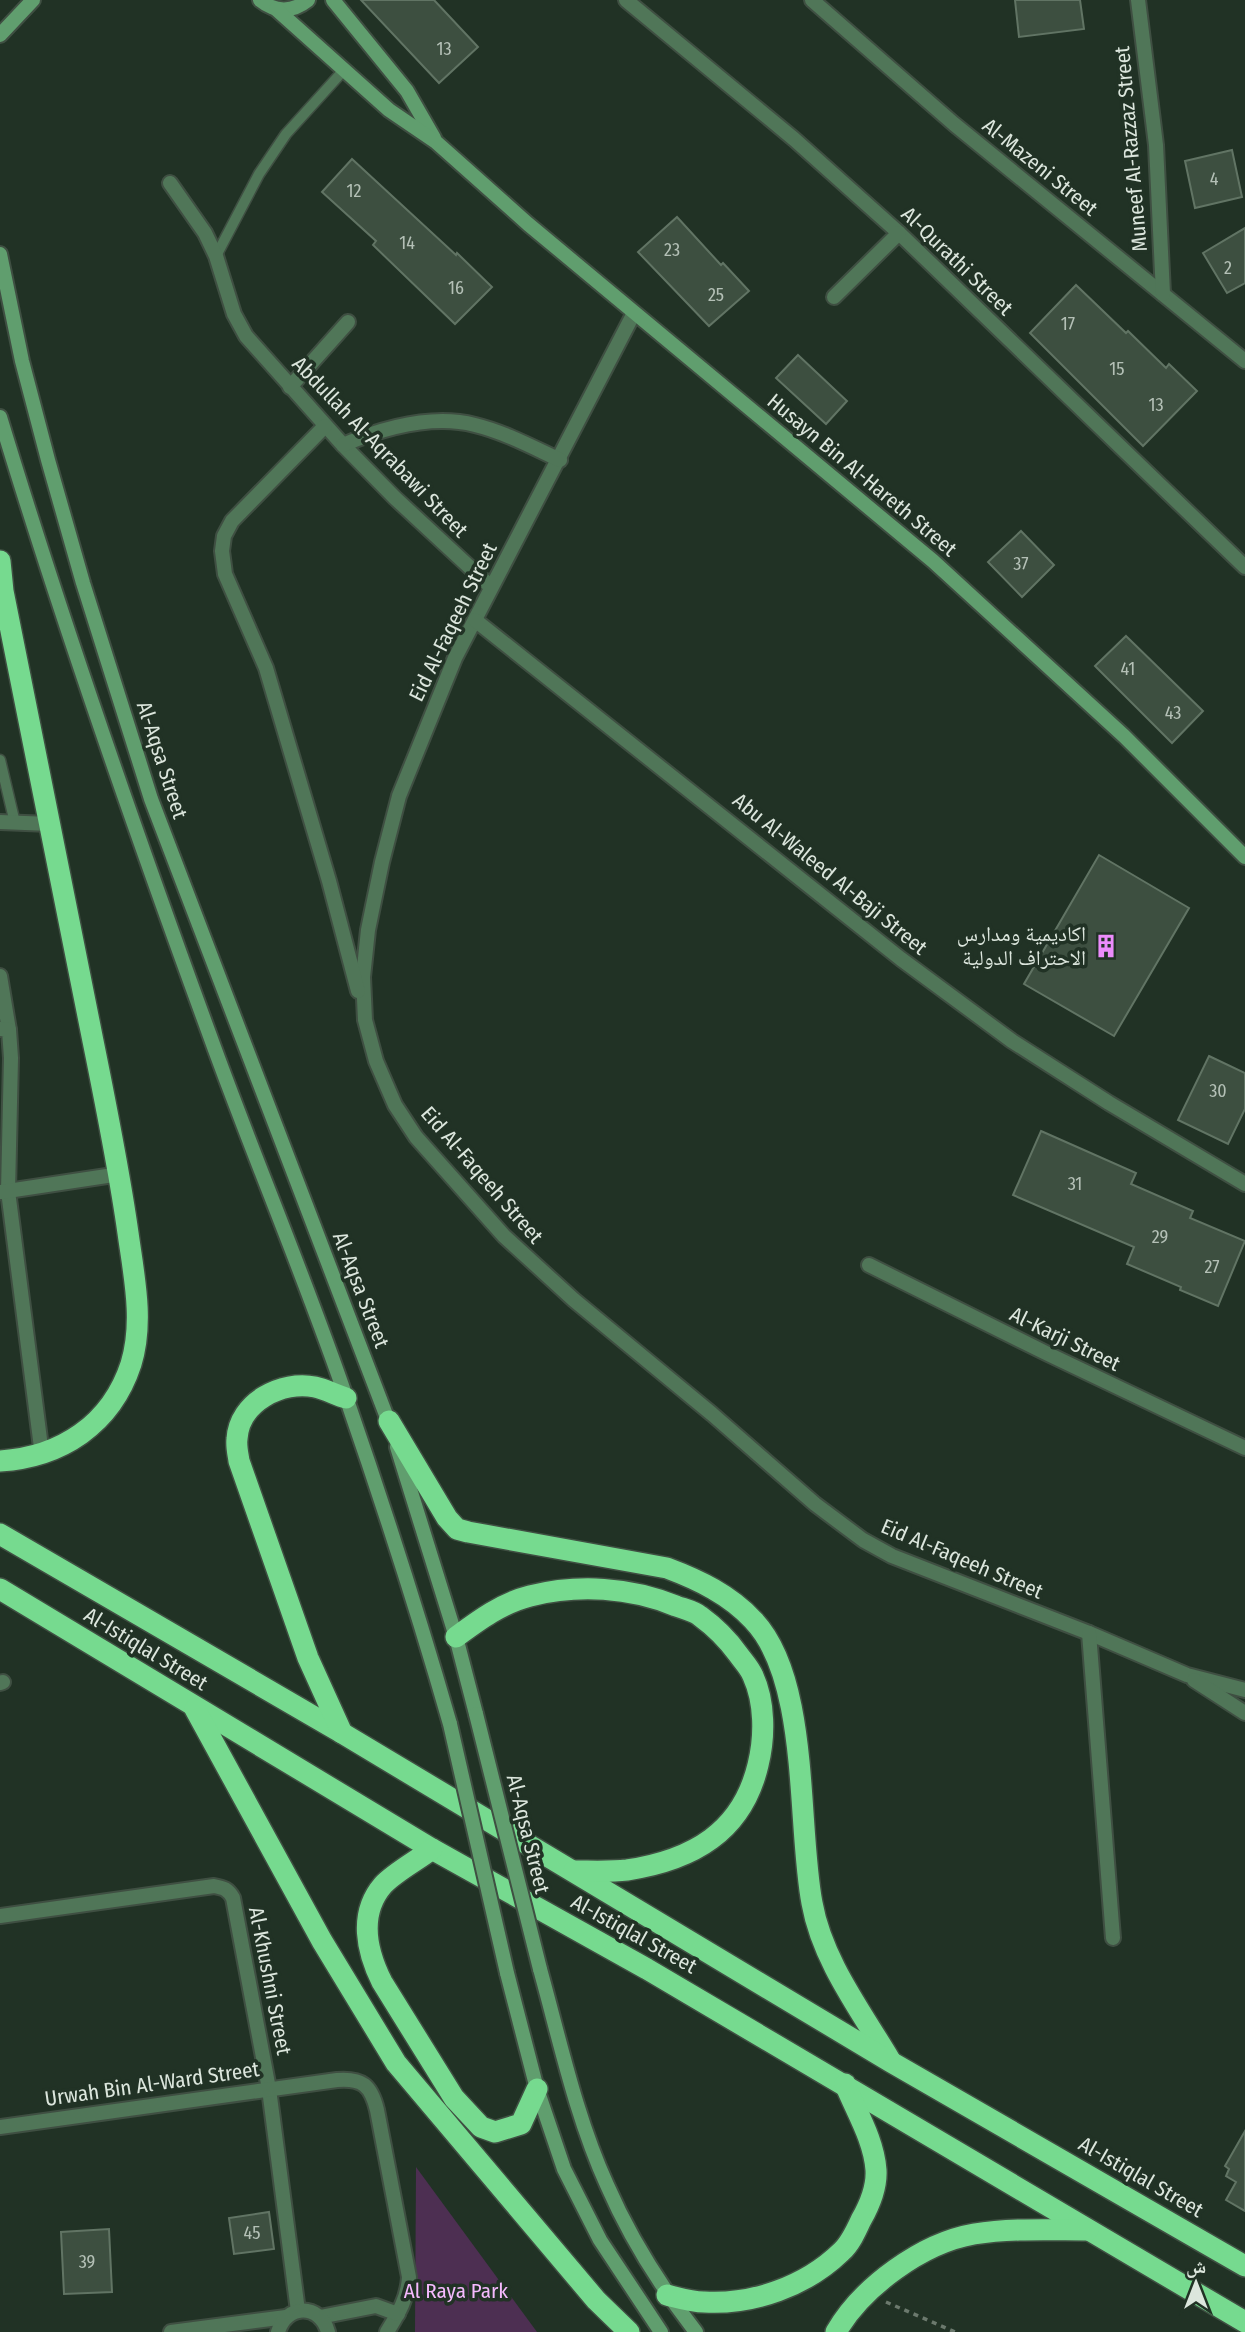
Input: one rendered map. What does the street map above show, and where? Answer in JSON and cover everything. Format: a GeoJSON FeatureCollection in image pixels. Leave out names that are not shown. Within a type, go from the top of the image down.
{"type":"FeatureCollection","features":[{"type":"Feature","properties":{"kind":"highway"},"geometry":{"type":"LineString","coordinates":[[0,561],[1,591],[120,1174],[136,1288],[137,1325],[131,1363],[119,1392],[101,1418],[77,1437],[41,1455],[0,1461]]}},
{"type":"Feature","properties":{"kind":"highway"},"geometry":{"type":"LineString","coordinates":[[342,1733],[308,1658],[239,1461],[237,1438],[241,1422],[255,1402],[276,1390],[294,1386],[315,1387],[346,1398]]}},
{"type":"Feature","properties":{"kind":"highway"},"geometry":{"type":"LineString","coordinates":[[389,1421],[447,1518],[457,1529],[667,1568],[696,1579],[728,1598],[754,1621],[773,1649],[791,1704],[812,1905],[833,1964],[891,2062]]}},
{"type":"Feature","properties":{"kind":"highway","name":"Al-Istiqlal Street"},"geometry":{"type":"LineString","coordinates":[[0,1534],[342,1733],[891,2062],[1245,2266]]}},
{"type":"Feature","properties":{"kind":"highway","name":"Al-Istiqlal Street"},"geometry":{"type":"LineString","coordinates":[[0,1589],[432,1849],[845,2084],[1245,2322]]}},
{"type":"Feature","properties":{"kind":"highway"},"geometry":{"type":"LineString","coordinates":[[456,1637],[490,1612],[527,1596],[566,1589],[614,1590],[656,1598],[699,1615],[728,1641],[753,1675],[763,1714],[762,1749],[754,1783],[740,1811],[705,1845],[667,1860],[625,1870],[572,1871]]}},
{"type":"Feature","properties":{"kind":"highway"},"geometry":{"type":"LineString","coordinates":[[194,1707],[322,1941],[396,2063],[596,2300],[629,2332]]}},
{"type":"Feature","properties":{"kind":"highway"},"geometry":{"type":"LineString","coordinates":[[432,1849],[384,1885],[371,1905],[367,1944],[372,1963],[454,2098],[481,2127],[495,2132],[522,2124],[537,2089]]}},
{"type":"Feature","properties":{"kind":"highway"},"geometry":{"type":"LineString","coordinates":[[667,2295],[703,2302],[736,2302],[775,2292],[809,2277],[842,2251],[870,2203],[876,2171],[870,2144],[845,2084]]}},
{"type":"Feature","properties":{"kind":"highway"},"geometry":{"type":"LineString","coordinates":[[836,2332],[865,2294],[894,2269],[930,2249],[971,2235],[1011,2230],[1090,2230]]}},
{"type":"Feature","properties":{"kind":"main road"},"geometry":{"type":"LineString","coordinates":[[0,35],[33,0]]}},
{"type":"Feature","properties":{"kind":"main road","name":"Husayn Bin Al-Hareth Street"},"geometry":{"type":"LineString","coordinates":[[260,0],[276,9],[389,110],[436,142],[528,224],[933,561],[1124,736],[1245,857]]}},
{"type":"Feature","properties":{"kind":"main road"},"geometry":{"type":"LineString","coordinates":[[276,9],[298,7],[308,0]]}},
{"type":"Feature","properties":{"kind":"main road","name":"Husayn Bin Al-Hareth Street"},"geometry":{"type":"LineString","coordinates":[[333,0],[407,91],[436,142]]}},
{"type":"Feature","properties":{"kind":"main road","name":"Al-Aqsa Street"},"geometry":{"type":"LineString","coordinates":[[0,254],[22,362],[48,460],[83,583],[151,799],[275,1129],[389,1421],[456,1637],[540,1969],[582,2120],[607,2186],[634,2241],[667,2295],[696,2332]]}},
{"type":"Feature","properties":{"kind":"main road"},"geometry":{"type":"LineString","coordinates":[[0,417],[64,623],[210,1037],[346,1398],[428,1649],[450,1724],[507,1973],[537,2089],[573,2189],[600,2241],[661,2332]]}},
{"type":"Feature","properties":{"kind":"street","name":"Al-Qurathi Street"},"geometry":{"type":"LineString","coordinates":[[626,0],[794,139],[899,233],[1245,568]]}},
{"type":"Feature","properties":{"kind":"street","name":"Al-Mazeni Street"},"geometry":{"type":"LineString","coordinates":[[812,0],[954,124],[1245,361]]}},
{"type":"Feature","properties":{"kind":"street","name":"Muneef Al-Razzaz Street"},"geometry":{"type":"LineString","coordinates":[[1138,0],[1156,145],[1163,294]]}},
{"type":"Feature","properties":{"kind":"street","name":"Abdullah Al-Aqrabawi Street"},"geometry":{"type":"LineString","coordinates":[[170,183],[205,233],[216,256],[234,314],[246,336],[343,445],[395,498],[491,587]]}},
{"type":"Feature","properties":{"kind":"street"},"geometry":{"type":"LineString","coordinates":[[834,297],[899,233]]}},
{"type":"Feature","properties":{"kind":"street","name":"Eid Al-Faqeeh Street"},"geometry":{"type":"LineString","coordinates":[[634,313],[455,659],[399,796],[368,930],[363,977],[365,1020],[376,1061],[395,1105],[416,1137],[504,1236],[574,1300],[712,1414],[815,1504],[863,1540],[892,1556],[1187,1675],[1245,1690]]}},
{"type":"Feature","properties":{"kind":"street"},"geometry":{"type":"LineString","coordinates":[[290,387],[348,322]]}},
{"type":"Feature","properties":{"kind":"street"},"geometry":{"type":"LineString","coordinates":[[343,445],[372,433],[443,421],[474,424],[560,460]]}},
{"type":"Feature","properties":{"kind":"street"},"geometry":{"type":"LineString","coordinates":[[325,426],[232,521],[224,536],[222,551],[225,574],[266,668],[278,706],[329,881],[365,1020]]}},
{"type":"Feature","properties":{"kind":"street","name":"Abu Al-Waleed Al-Baji Street"},"geometry":{"type":"LineString","coordinates":[[475,620],[901,959],[1012,1041],[1109,1103],[1245,1184]]}},
{"type":"Feature","properties":{"kind":"street"},"geometry":{"type":"LineString","coordinates":[[7,822],[50,824]]}},
{"type":"Feature","properties":{"kind":"street"},"geometry":{"type":"LineString","coordinates":[[0,976],[4,1029],[11,1058],[4,1192],[41,1455]]}},
{"type":"Feature","properties":{"kind":"street"},"geometry":{"type":"LineString","coordinates":[[4,1192],[120,1174]]}},
{"type":"Feature","properties":{"kind":"street","name":"Al-Karji Street"},"geometry":{"type":"LineString","coordinates":[[869,1265],[1048,1354],[1245,1447]]}},
{"type":"Feature","properties":{"kind":"street"},"geometry":{"type":"LineString","coordinates":[[1088,1633],[1113,1938]]}},
{"type":"Feature","properties":{"kind":"street","name":"Eid Al-Faqeeh Street"},"geometry":{"type":"LineString","coordinates":[[1187,1675],[1245,1713]]}},
{"type":"Feature","properties":{"kind":"street","name":"Al-Khushni Street"},"geometry":{"type":"LineString","coordinates":[[0,1916],[214,1886],[229,1891],[233,1898],[269,2089],[292,2314]]}},
{"type":"Feature","properties":{"kind":"street","name":"Urwah Bin Al-Ward Street"},"geometry":{"type":"LineString","coordinates":[[0,2127],[352,2079],[366,2084],[374,2096],[409,2277],[408,2291],[387,2332]]}},
{"type":"Feature","properties":{"kind":"street"},"geometry":{"type":"LineString","coordinates":[[320,2317],[376,2306],[398,2314]]}},
{"type":"Feature","properties":{"kind":"street"},"geometry":{"type":"LineString","coordinates":[[170,2332],[313,2312],[320,2317],[328,2332]]}},
{"type":"Feature","properties":{"kind":"street"},"geometry":{"type":"LineString","coordinates":[[278,2332],[292,2314]]}},
{"type":"Feature","properties":{"kind":"lane"},"geometry":{"type":"LineString","coordinates":[[216,256],[259,174],[286,134],[343,71]]}},
{"type":"Feature","properties":{"kind":"lane"},"geometry":{"type":"LineString","coordinates":[[0,760],[7,822]]}},
{"type":"Feature","properties":{"kind":"path"},"geometry":{"type":"LineString","coordinates":[[865,2294],[911,2311],[955,2332]]}},
{"type":"Feature","properties":{"kind":"green space","name":"Al Raya Park"},"geometry":{"type":"Polygon","coordinates":[[[416,2167],[537,2332],[415,2332],[416,2167]]]}},
{"type":"Feature","properties":{"kind":"building"},"geometry":{"type":"Polygon","coordinates":[[[361,0],[434,0],[478,47],[439,83],[361,0]]]}},
{"type":"Feature","properties":{"kind":"building"},"geometry":{"type":"Polygon","coordinates":[[[1015,0],[1080,0],[1084,29],[1019,37],[1015,0]]]}},
{"type":"Feature","properties":{"kind":"building"},"geometry":{"type":"Polygon","coordinates":[[[1232,150],[1242,197],[1195,208],[1185,161],[1232,150]]]}},
{"type":"Feature","properties":{"kind":"building"},"geometry":{"type":"Polygon","coordinates":[[[352,159],[492,287],[455,324],[373,245],[376,241],[322,192],[352,159]]]}},
{"type":"Feature","properties":{"kind":"building"},"geometry":{"type":"Polygon","coordinates":[[[677,217],[749,291],[709,326],[638,252],[677,217]]]}},
{"type":"Feature","properties":{"kind":"building"},"geometry":{"type":"Polygon","coordinates":[[[1245,228],[1245,283],[1227,293],[1203,253],[1245,228]]]}},
{"type":"Feature","properties":{"kind":"building"},"geometry":{"type":"Polygon","coordinates":[[[1076,285],[1126,333],[1128,331],[1166,368],[1169,364],[1197,391],[1143,446],[1030,333],[1076,285]]]}},
{"type":"Feature","properties":{"kind":"building"},"geometry":{"type":"Polygon","coordinates":[[[798,355],[847,401],[826,424],[776,378],[798,355]]]}},
{"type":"Feature","properties":{"kind":"building"},"geometry":{"type":"Polygon","coordinates":[[[1021,531],[1054,565],[1022,597],[988,562],[1021,531]]]}},
{"type":"Feature","properties":{"kind":"building"},"geometry":{"type":"Polygon","coordinates":[[[1126,636],[1203,711],[1172,743],[1095,666],[1126,636]]]}},
{"type":"Feature","properties":{"kind":"building","name":"اكاديمية ومدارس الاحتراف الدولية"},"geometry":{"type":"Polygon","coordinates":[[[1099,855],[1189,908],[1114,1036],[1024,984],[1099,855]]]}},
{"type":"Feature","properties":{"kind":"building"},"geometry":{"type":"Polygon","coordinates":[[[1209,1056],[1245,1073],[1245,1109],[1228,1144],[1178,1120],[1209,1056]]]}},
{"type":"Feature","properties":{"kind":"building"},"geometry":{"type":"Polygon","coordinates":[[[1041,1131],[1136,1173],[1131,1184],[1193,1211],[1190,1218],[1245,1241],[1218,1306],[1127,1264],[1134,1247],[1013,1195],[1041,1131]]]}},
{"type":"Feature","properties":{"kind":"building"},"geometry":{"type":"Polygon","coordinates":[[[1245,2131],[1245,2211],[1226,2200],[1236,2182],[1226,2176],[1229,2169],[1225,2166],[1245,2131]]]}},
{"type":"Feature","properties":{"kind":"building"},"geometry":{"type":"Polygon","coordinates":[[[269,2212],[274,2249],[234,2254],[229,2218],[269,2212]]]}},
{"type":"Feature","properties":{"kind":"building"},"geometry":{"type":"Polygon","coordinates":[[[109,2229],[112,2292],[64,2294],[61,2232],[109,2229]]]}},
{"type":"Feature","properties":{"kind":"place","name":"اكاديمية ومدارس الاحتراف الدولية"},"geometry":{"type":"Point","coordinates":[1106,946]}}]}
